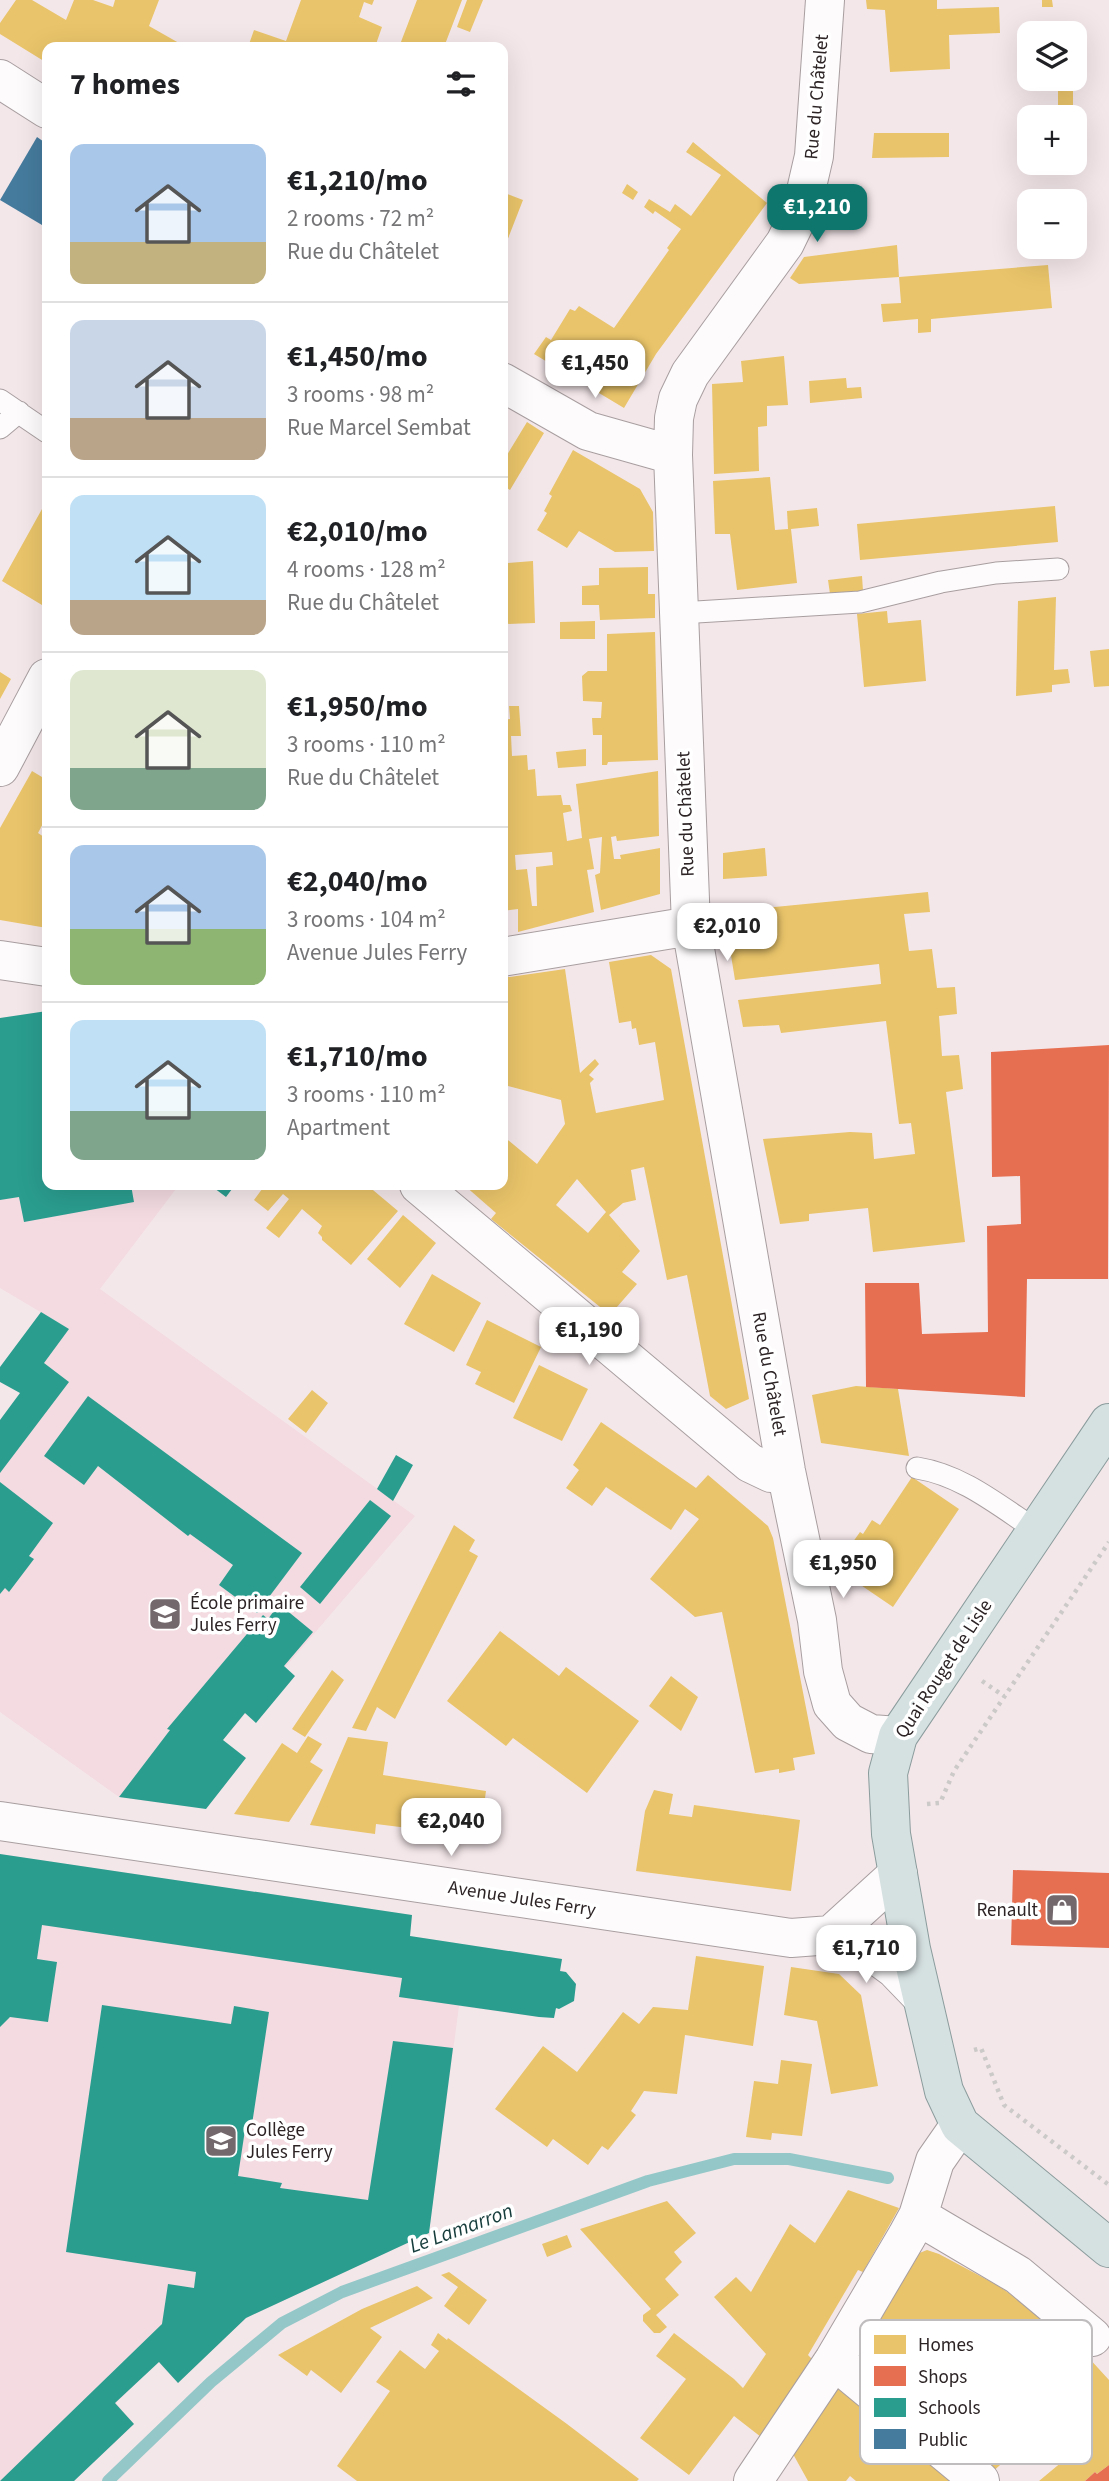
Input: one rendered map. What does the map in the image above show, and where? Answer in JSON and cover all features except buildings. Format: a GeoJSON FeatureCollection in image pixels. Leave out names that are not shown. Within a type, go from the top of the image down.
{"type":"FeatureCollection","features":[{"type":"Feature","properties":{"kind":"main road","name":"Quai Rouget de Lisle"},"geometry":{"type":"LineString","coordinates":[[1109,1423],[898,1736],[888,1773],[891,1834],[898,1874],[921,1996],[944,2091],[960,2125],[1109,2248]]}},
{"type":"Feature","properties":{"kind":"street","name":"Rue du Châtelet"},"geometry":{"type":"LineString","coordinates":[[825,0],[814,156],[802,208],[785,243],[690,374],[678,399],[674,418],[673,455],[691,926],[786,1471],[817,1620],[823,1671],[832,1704],[848,1722],[871,1734],[898,1736]]}},
{"type":"Feature","properties":{"kind":"street"},"geometry":{"type":"LineString","coordinates":[[0,79],[42,106]]}},
{"type":"Feature","properties":{"kind":"street"},"geometry":{"type":"LineString","coordinates":[[508,385],[588,431],[673,455]]}},
{"type":"Feature","properties":{"kind":"street"},"geometry":{"type":"LineString","coordinates":[[0,767],[42,687]]}},
{"type":"Feature","properties":{"kind":"street"},"geometry":{"type":"LineString","coordinates":[[508,956],[691,926]]}},
{"type":"Feature","properties":{"kind":"street"},"geometry":{"type":"LineString","coordinates":[[0,960],[42,966]]}},
{"type":"Feature","properties":{"kind":"street"},"geometry":{"type":"LineString","coordinates":[[425,1190],[750,1463],[771,1473],[786,1471]]}},
{"type":"Feature","properties":{"kind":"street","name":"Avenue Jules Ferry"},"geometry":{"type":"LineString","coordinates":[[0,1821],[739,1932],[791,1938],[831,1935]]}},
{"type":"Feature","properties":{"kind":"street"},"geometry":{"type":"LineString","coordinates":[[831,1935],[898,1874]]}},
{"type":"Feature","properties":{"kind":"street"},"geometry":{"type":"LineString","coordinates":[[831,1935],[857,1941],[895,1969],[921,1996]]}},
{"type":"Feature","properties":{"kind":"street"},"geometry":{"type":"LineString","coordinates":[[773,2471],[918,2216],[935,2161],[960,2125]]}},
{"type":"Feature","properties":{"kind":"street"},"geometry":{"type":"LineString","coordinates":[[918,2216],[1018,2275],[1072,2320]]}},
{"type":"Feature","properties":{"kind":"street"},"geometry":{"type":"LineString","coordinates":[[834,2360],[860,2382]]}},
{"type":"Feature","properties":{"kind":"street"},"geometry":{"type":"LineString","coordinates":[[959,2464],[980,2481]]}},
{"type":"Feature","properties":{"kind":"lane"},"geometry":{"type":"LineString","coordinates":[[0,400],[42,428]]}},
{"type":"Feature","properties":{"kind":"lane"},"geometry":{"type":"LineString","coordinates":[[0,428],[19,412]]}},
{"type":"Feature","properties":{"kind":"lane"},"geometry":{"type":"LineString","coordinates":[[680,613],[860,602],[941,582],[996,573],[1058,569]]}},
{"type":"Feature","properties":{"kind":"lane"},"geometry":{"type":"LineString","coordinates":[[917,1468],[955,1478],[1036,1530]]}},
{"type":"Feature","properties":{"kind":"path"},"geometry":{"type":"LineString","coordinates":[[889,1804],[940,1803],[954,1771],[1109,1542]]}},
{"type":"Feature","properties":{"kind":"path"},"geometry":{"type":"LineString","coordinates":[[937,2062],[981,2048],[1004,2105],[1109,2185]]}},
{"type":"Feature","properties":{"kind":"shaded area","name":"École primaire Jules Ferry"},"geometry":{"type":"Polygon","coordinates":[[[42,1012],[42,1190],[175,1190],[100,1289],[415,1516],[168,1804],[119,1797],[0,1712],[0,1421],[69,1329],[0,1288],[0,1018],[42,1012]]]}},
{"type":"Feature","properties":{"kind":"shaded area","name":"Collège Jules Ferry"},"geometry":{"type":"Polygon","coordinates":[[[0,1854],[412,1915],[410,1936],[562,1959],[560,1970],[566,1972],[576,1984],[574,2001],[539,2017],[459,2006],[429,2233],[246,2318],[178,2383],[158,2362],[116,2403],[134,2424],[74,2481],[0,2481],[0,1854]]]}},
{"type":"Feature","properties":{"kind":"waterway","name":"Le Lamarron"},"geometry":{"type":"LineString","coordinates":[[108,2481],[211,2382],[282,2323],[342,2292],[648,2181],[734,2159],[789,2159],[888,2178]]}},
{"type":"Feature","properties":{"kind":"place","name":"École primaire Jules Ferry"},"geometry":{"type":"Point","coordinates":[165,1614]}},
{"type":"Feature","properties":{"kind":"place","name":"Renault"},"geometry":{"type":"Point","coordinates":[1062,1910]}},
{"type":"Feature","properties":{"kind":"place","name":"Collège Jules Ferry"},"geometry":{"type":"Point","coordinates":[221,2141]}}]}
